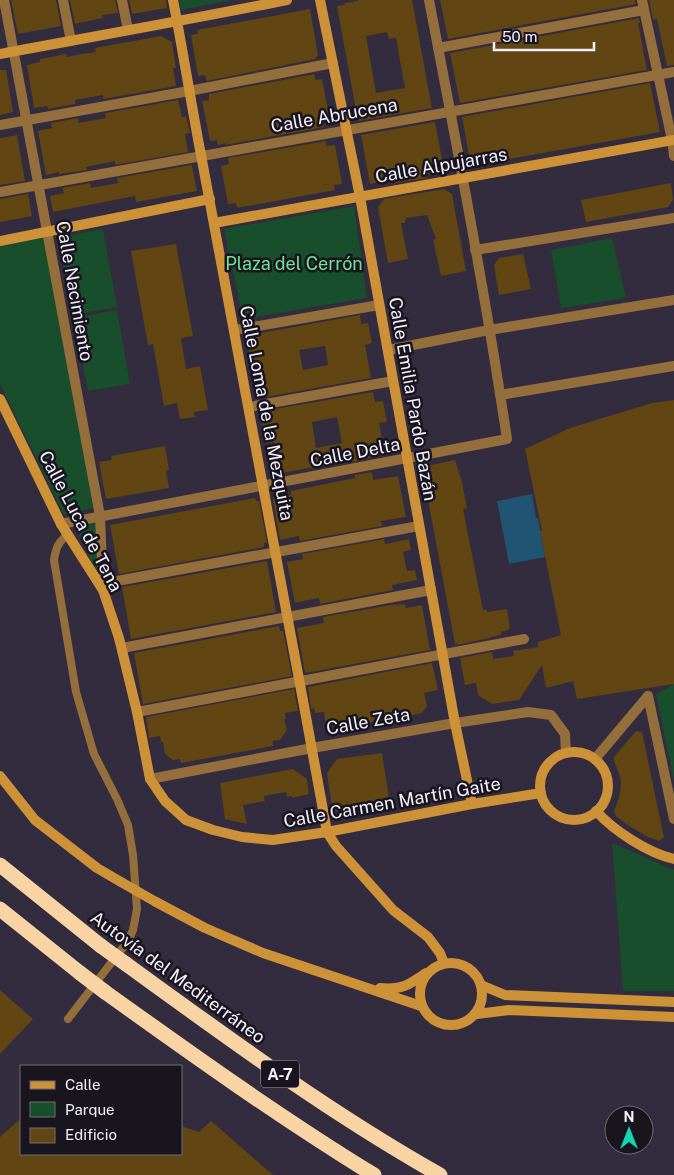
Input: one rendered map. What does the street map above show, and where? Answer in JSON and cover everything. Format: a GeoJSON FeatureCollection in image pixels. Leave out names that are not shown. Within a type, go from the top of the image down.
{"type":"FeatureCollection","features":[{"type":"Feature","properties":{"kind":"highway","name":"Autovía del Mediterráneo"},"geometry":{"type":"LineString","coordinates":[[0,866],[101,946],[252,1056],[352,1122],[440,1175]]}},
{"type":"Feature","properties":{"kind":"highway","name":"A-7"},"geometry":{"type":"LineString","coordinates":[[0,909],[105,992],[216,1072],[374,1175]]}},
{"type":"Feature","properties":{"kind":"street","name":"Calle Nacimiento"},"geometry":{"type":"LineString","coordinates":[[4,0],[100,516],[102,590]]}},
{"type":"Feature","properties":{"kind":"street"},"geometry":{"type":"LineString","coordinates":[[63,0],[71,40]]}},
{"type":"Feature","properties":{"kind":"street"},"geometry":{"type":"LineString","coordinates":[[122,0],[128,30]]}},
{"type":"Feature","properties":{"kind":"street","name":"Calle Loma de la Mezquita"},"geometry":{"type":"LineString","coordinates":[[174,0],[189,91],[327,832]]}},
{"type":"Feature","properties":{"kind":"street"},"geometry":{"type":"LineString","coordinates":[[0,54],[287,0]]}},
{"type":"Feature","properties":{"kind":"street","name":"Calle Emilia Pardo Bazán"},"geometry":{"type":"LineString","coordinates":[[320,0],[360,197],[455,723],[472,804]]}},
{"type":"Feature","properties":{"kind":"street"},"geometry":{"type":"LineString","coordinates":[[429,0],[463,178],[500,395],[674,366]]}},
{"type":"Feature","properties":{"kind":"street"},"geometry":{"type":"LineString","coordinates":[[438,48],[643,5],[673,140],[674,156]]}},
{"type":"Feature","properties":{"kind":"street"},"geometry":{"type":"LineString","coordinates":[[0,125],[333,63]]}},
{"type":"Feature","properties":{"kind":"street","name":"Calle Abrucena"},"geometry":{"type":"LineString","coordinates":[[0,192],[674,72]]}},
{"type":"Feature","properties":{"kind":"street","name":"Calle Alpujarras"},"geometry":{"type":"LineString","coordinates":[[214,223],[673,140]]}},
{"type":"Feature","properties":{"kind":"street"},"geometry":{"type":"LineString","coordinates":[[0,241],[210,199]]}},
{"type":"Feature","properties":{"kind":"street"},"geometry":{"type":"LineString","coordinates":[[475,250],[674,218]]}},
{"type":"Feature","properties":{"kind":"street"},"geometry":{"type":"LineString","coordinates":[[388,350],[489,330],[674,300]]}},
{"type":"Feature","properties":{"kind":"street"},"geometry":{"type":"LineString","coordinates":[[235,330],[379,305]]}},
{"type":"Feature","properties":{"kind":"street"},"geometry":{"type":"LineString","coordinates":[[249,407],[393,381]]}},
{"type":"Feature","properties":{"kind":"street","name":"Calle Delta"},"geometry":{"type":"LineString","coordinates":[[61,524],[507,440],[500,395]]}},
{"type":"Feature","properties":{"kind":"street","name":"Calle Luca de Tena"},"geometry":{"type":"LineString","coordinates":[[0,399],[61,524],[102,590],[122,648],[150,779]]}},
{"type":"Feature","properties":{"kind":"street"},"geometry":{"type":"LineString","coordinates":[[102,590],[118,582],[419,526]]}},
{"type":"Feature","properties":{"kind":"street"},"geometry":{"type":"LineString","coordinates":[[122,648],[431,590]]}},
{"type":"Feature","properties":{"kind":"street"},"geometry":{"type":"LineString","coordinates":[[137,712],[524,639]]}},
{"type":"Feature","properties":{"kind":"street"},"geometry":{"type":"LineString","coordinates":[[595,759],[648,696],[674,819]]}},
{"type":"Feature","properties":{"kind":"street","name":"Calle Zeta"},"geometry":{"type":"LineString","coordinates":[[150,779],[312,748],[528,712],[551,715],[565,734],[566,753]]}},
{"type":"Feature","properties":{"kind":"street"},"geometry":{"type":"LineString","coordinates":[[576,752],[586,754],[595,759],[602,766],[608,785],[607,795],[603,804],[586,817],[575,819],[563,818],[553,812],[545,804],[541,793],[540,782],[548,763],[566,753],[576,752]]}},
{"type":"Feature","properties":{"kind":"street"},"geometry":{"type":"LineString","coordinates":[[0,776],[35,820],[97,868],[156,902],[205,928],[263,953],[421,1006]]}},
{"type":"Feature","properties":{"kind":"street","name":"Calle Carmen Martín Gaite"},"geometry":{"type":"LineString","coordinates":[[150,779],[165,801],[186,820],[213,830],[242,837],[273,840],[541,793]]}},
{"type":"Feature","properties":{"kind":"street"},"geometry":{"type":"LineString","coordinates":[[596,811],[604,820],[627,838],[665,857],[674,859]]}},
{"type":"Feature","properties":{"kind":"street"},"geometry":{"type":"LineString","coordinates":[[327,832],[336,846],[392,910],[428,937],[440,953],[444,963]]}},
{"type":"Feature","properties":{"kind":"street"},"geometry":{"type":"LineString","coordinates":[[365,987],[389,989],[407,986],[435,967],[444,963],[456,963],[467,967],[476,975],[482,986],[482,1000],[476,1014],[463,1024],[446,1026],[431,1020],[421,1006],[419,988],[427,973]]}},
{"type":"Feature","properties":{"kind":"street"},"geometry":{"type":"LineString","coordinates":[[482,986],[505,994],[674,1002]]}},
{"type":"Feature","properties":{"kind":"street"},"geometry":{"type":"LineString","coordinates":[[476,1014],[509,1010],[674,1017]]}},
{"type":"Feature","properties":{"kind":"lane"},"geometry":{"type":"LineString","coordinates":[[68,534],[55,549],[54,560],[76,692],[94,754],[128,825],[134,855],[137,909],[133,930],[128,941],[68,1019]]}},
{"type":"Feature","properties":{"kind":"green space"},"geometry":{"type":"Polygon","coordinates":[[[179,0],[232,0],[181,10],[179,0]]]}},
{"type":"Feature","properties":{"kind":"green space","name":"Plaza del Cerrón"},"geometry":{"type":"Polygon","coordinates":[[[354,206],[367,298],[243,319],[224,229],[354,206]]]}},
{"type":"Feature","properties":{"kind":"green space"},"geometry":{"type":"Polygon","coordinates":[[[103,229],[117,307],[74,315],[59,237],[103,229]]]}},
{"type":"Feature","properties":{"kind":"green space"},"geometry":{"type":"Polygon","coordinates":[[[44,234],[93,508],[64,515],[0,384],[0,244],[44,234]]]}},
{"type":"Feature","properties":{"kind":"green space"},"geometry":{"type":"Polygon","coordinates":[[[612,238],[626,298],[561,308],[551,250],[612,238]]]}},
{"type":"Feature","properties":{"kind":"green space"},"geometry":{"type":"Polygon","coordinates":[[[117,310],[130,384],[88,391],[74,318],[117,310]]]}},
{"type":"Feature","properties":{"kind":"green space"},"geometry":{"type":"Polygon","coordinates":[[[95,523],[97,574],[77,529],[95,523]]]}},
{"type":"Feature","properties":{"kind":"green space"},"geometry":{"type":"Polygon","coordinates":[[[674,684],[674,782],[656,694],[674,684]]]}},
{"type":"Feature","properties":{"kind":"green space"},"geometry":{"type":"Polygon","coordinates":[[[612,843],[674,870],[674,991],[623,991],[612,843]]]}},
{"type":"Feature","properties":{"kind":"water"},"geometry":{"type":"Polygon","coordinates":[[[532,494],[545,557],[509,564],[497,501],[532,494]]]}},
{"type":"Feature","properties":{"kind":"building"},"geometry":{"type":"Polygon","coordinates":[[[11,0],[56,0],[61,26],[18,34],[11,0]]]}},
{"type":"Feature","properties":{"kind":"building"},"geometry":{"type":"Polygon","coordinates":[[[70,0],[115,0],[118,13],[102,15],[103,18],[75,24],[70,0]]]}},
{"type":"Feature","properties":{"kind":"building"},"geometry":{"type":"Polygon","coordinates":[[[129,0],[166,0],[167,8],[132,14],[129,0]]]}},
{"type":"Feature","properties":{"kind":"building"},"geometry":{"type":"Polygon","coordinates":[[[412,0],[432,108],[358,121],[337,6],[358,1],[412,0]],[[387,32],[366,36],[376,93],[405,88],[396,38],[389,39],[387,32]]]}},
{"type":"Feature","properties":{"kind":"building"},"geometry":{"type":"Polygon","coordinates":[[[440,0],[635,0],[636,4],[448,39],[440,0]]]}},
{"type":"Feature","properties":{"kind":"building"},"geometry":{"type":"Polygon","coordinates":[[[649,0],[674,0],[674,65],[667,66],[657,19],[653,20],[649,0]]]}},
{"type":"Feature","properties":{"kind":"building"},"geometry":{"type":"Polygon","coordinates":[[[310,9],[318,55],[315,59],[207,81],[205,75],[198,76],[191,35],[198,34],[197,30],[310,9]]]}},
{"type":"Feature","properties":{"kind":"building"},"geometry":{"type":"Polygon","coordinates":[[[639,18],[640,23],[638,23],[647,70],[460,103],[450,53],[639,18]]]}},
{"type":"Feature","properties":{"kind":"building"},"geometry":{"type":"Polygon","coordinates":[[[161,36],[172,42],[176,68],[173,68],[176,86],[103,99],[103,95],[75,100],[75,104],[48,109],[47,106],[34,108],[27,65],[40,62],[40,59],[66,54],[67,57],[96,52],[95,48],[161,36]]]}},
{"type":"Feature","properties":{"kind":"building"},"geometry":{"type":"Polygon","coordinates":[[[0,70],[6,70],[13,112],[0,115],[0,70]]]}},
{"type":"Feature","properties":{"kind":"building"},"geometry":{"type":"Polygon","coordinates":[[[314,74],[316,80],[322,79],[330,120],[323,121],[324,127],[225,145],[225,143],[218,145],[217,140],[210,141],[202,101],[209,100],[209,94],[314,74]]]}},
{"type":"Feature","properties":{"kind":"building"},"geometry":{"type":"Polygon","coordinates":[[[650,83],[660,132],[471,166],[462,117],[650,83]]]}},
{"type":"Feature","properties":{"kind":"building"},"geometry":{"type":"Polygon","coordinates":[[[178,100],[182,117],[186,116],[190,133],[185,134],[188,152],[115,165],[115,161],[86,167],[87,170],[46,175],[38,131],[52,128],[51,123],[78,118],[78,123],[106,118],[105,113],[178,100]]]}},
{"type":"Feature","properties":{"kind":"building"},"geometry":{"type":"Polygon","coordinates":[[[435,122],[444,171],[423,175],[427,178],[395,183],[398,179],[370,184],[361,135],[435,122]]]}},
{"type":"Feature","properties":{"kind":"building"},"geometry":{"type":"Polygon","coordinates":[[[17,135],[25,181],[0,185],[0,138],[17,135]]]}},
{"type":"Feature","properties":{"kind":"building"},"geometry":{"type":"Polygon","coordinates":[[[326,141],[326,146],[335,145],[342,184],[334,185],[335,190],[237,208],[236,203],[228,204],[221,166],[229,164],[228,158],[326,141]]]}},
{"type":"Feature","properties":{"kind":"building"},"geometry":{"type":"Polygon","coordinates":[[[191,165],[197,191],[136,202],[135,196],[53,212],[50,196],[64,193],[62,188],[90,183],[91,188],[118,183],[117,178],[191,165]]]}},
{"type":"Feature","properties":{"kind":"building"},"geometry":{"type":"Polygon","coordinates":[[[671,183],[673,200],[668,207],[586,222],[581,200],[671,183]]]}},
{"type":"Feature","properties":{"kind":"building"},"geometry":{"type":"Polygon","coordinates":[[[444,189],[452,194],[466,271],[441,276],[433,240],[436,239],[427,215],[406,218],[405,223],[401,223],[408,259],[388,263],[378,207],[384,199],[444,189]]]}},
{"type":"Feature","properties":{"kind":"building"},"geometry":{"type":"Polygon","coordinates":[[[28,194],[32,216],[0,222],[0,199],[28,194]]]}},
{"type":"Feature","properties":{"kind":"building"},"geometry":{"type":"Polygon","coordinates":[[[176,244],[193,336],[181,338],[186,369],[200,366],[208,410],[194,412],[195,417],[180,419],[177,403],[164,406],[153,344],[148,345],[131,251],[176,244]]]}},
{"type":"Feature","properties":{"kind":"building"},"geometry":{"type":"Polygon","coordinates":[[[523,254],[531,289],[499,295],[494,265],[499,258],[523,254]]]}},
{"type":"Feature","properties":{"kind":"building"},"geometry":{"type":"Polygon","coordinates":[[[360,315],[361,324],[368,323],[372,343],[365,345],[371,378],[266,397],[266,395],[257,396],[248,345],[257,344],[255,334],[360,315]],[[325,346],[299,350],[303,370],[328,365],[325,346]]]}},
{"type":"Feature","properties":{"kind":"building"},"geometry":{"type":"Polygon","coordinates":[[[373,392],[375,402],[383,401],[387,422],[379,423],[383,444],[391,442],[393,452],[352,462],[352,460],[271,475],[270,465],[278,463],[274,442],[266,444],[262,423],[271,422],[269,410],[373,392]],[[337,417],[312,422],[316,448],[342,443],[337,417]]]}},
{"type":"Feature","properties":{"kind":"building"},"geometry":{"type":"Polygon","coordinates":[[[674,400],[674,684],[577,699],[573,681],[546,688],[542,665],[519,700],[492,704],[478,695],[476,683],[465,685],[460,658],[492,652],[493,659],[514,656],[513,651],[538,647],[538,642],[561,635],[525,449],[570,428],[652,403],[674,400]]]}},
{"type":"Feature","properties":{"kind":"building"},"geometry":{"type":"Polygon","coordinates":[[[165,446],[169,470],[166,471],[169,488],[106,499],[99,462],[112,460],[111,456],[165,446]]]}},
{"type":"Feature","properties":{"kind":"building"},"geometry":{"type":"Polygon","coordinates":[[[455,460],[467,508],[463,509],[483,610],[487,610],[487,612],[507,609],[510,629],[501,632],[501,635],[457,645],[457,643],[455,644],[423,473],[427,466],[455,460]]]}},
{"type":"Feature","properties":{"kind":"building"},"geometry":{"type":"Polygon","coordinates":[[[372,472],[373,480],[398,476],[406,517],[381,521],[382,526],[300,541],[299,536],[280,540],[273,499],[291,495],[291,491],[355,478],[355,475],[372,472]]]}},
{"type":"Feature","properties":{"kind":"building"},"geometry":{"type":"Polygon","coordinates":[[[255,498],[256,501],[259,501],[267,542],[264,543],[264,547],[119,574],[110,525],[255,498]]]}},
{"type":"Feature","properties":{"kind":"building"},"geometry":{"type":"Polygon","coordinates":[[[384,539],[385,544],[409,539],[411,550],[403,552],[407,571],[415,570],[417,580],[392,585],[393,590],[320,604],[319,598],[295,603],[287,562],[303,559],[302,554],[384,539]]]}},
{"type":"Feature","properties":{"kind":"building"},"geometry":{"type":"Polygon","coordinates":[[[267,561],[276,612],[131,639],[122,587],[267,561]]]}},
{"type":"Feature","properties":{"kind":"building"},"geometry":{"type":"Polygon","coordinates":[[[405,604],[406,608],[422,605],[430,650],[305,673],[297,628],[324,623],[323,617],[405,604]]]}},
{"type":"Feature","properties":{"kind":"building"},"geometry":{"type":"Polygon","coordinates":[[[279,626],[280,631],[283,631],[292,676],[143,704],[134,653],[279,626]]]}},
{"type":"Feature","properties":{"kind":"building"},"geometry":{"type":"Polygon","coordinates":[[[432,663],[438,690],[424,693],[427,706],[422,713],[407,716],[407,720],[391,723],[391,719],[380,720],[369,723],[370,727],[354,730],[353,725],[336,728],[325,721],[324,712],[315,713],[314,708],[311,709],[308,687],[432,663]]]}},
{"type":"Feature","properties":{"kind":"building"},"geometry":{"type":"Polygon","coordinates":[[[294,689],[298,711],[285,713],[286,719],[284,719],[287,730],[280,740],[273,741],[273,746],[181,763],[180,759],[173,760],[165,754],[160,736],[149,738],[146,717],[294,689]]]}},
{"type":"Feature","properties":{"kind":"building"},"geometry":{"type":"Polygon","coordinates":[[[636,731],[642,732],[664,837],[659,841],[646,836],[626,824],[614,812],[621,784],[614,757],[636,731]]]}},
{"type":"Feature","properties":{"kind":"building"},"geometry":{"type":"Polygon","coordinates":[[[382,753],[390,805],[339,813],[332,807],[327,773],[337,759],[382,753]]]}},
{"type":"Feature","properties":{"kind":"building"},"geometry":{"type":"Polygon","coordinates":[[[293,769],[307,779],[309,794],[292,798],[292,796],[287,797],[286,792],[264,796],[265,801],[243,805],[247,824],[225,819],[220,783],[293,769]]]}},
{"type":"Feature","properties":{"kind":"building"},"geometry":{"type":"Polygon","coordinates":[[[0,990],[33,1019],[0,1054],[0,990]]]}},
{"type":"Feature","properties":{"kind":"building"},"geometry":{"type":"Polygon","coordinates":[[[20,1119],[20,1155],[182,1155],[182,1126],[199,1132],[211,1121],[273,1175],[0,1175],[0,1137],[20,1119]]]}}]}
